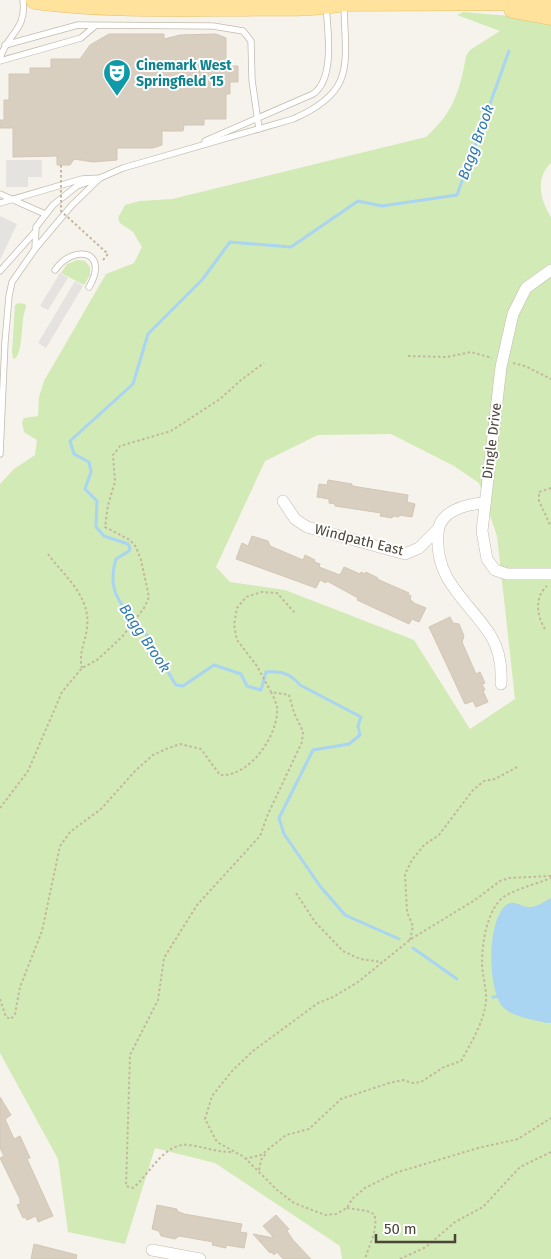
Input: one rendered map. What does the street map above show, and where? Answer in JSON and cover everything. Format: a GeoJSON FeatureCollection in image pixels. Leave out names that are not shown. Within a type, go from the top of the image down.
{"type":"FeatureCollection","features":[{"type":"Feature","properties":{"kind":"main road"},"geometry":{"type":"LineString","coordinates":[[35,0],[89,5],[190,7],[334,2],[551,1]]}},
{"type":"Feature","properties":{"kind":"main road"},"geometry":{"type":"LineString","coordinates":[[190,7],[212,0]]}},
{"type":"Feature","properties":{"kind":"main road"},"geometry":{"type":"LineString","coordinates":[[478,1],[551,16]]}},
{"type":"Feature","properties":{"kind":"street","name":"Dingle Drive"},"geometry":{"type":"LineString","coordinates":[[551,270],[526,288],[513,314],[502,360],[482,530],[483,547],[487,559],[495,570],[507,574],[551,574]]}},
{"type":"Feature","properties":{"kind":"street","name":"Windpath East"},"geometry":{"type":"LineString","coordinates":[[283,501],[295,518],[307,526],[405,554],[419,548],[450,513],[467,504],[485,503]]}},
{"type":"Feature","properties":{"kind":"street"},"geometry":{"type":"LineString","coordinates":[[438,528],[436,549],[441,567],[466,606],[491,636],[500,658],[501,684]]}},
{"type":"Feature","properties":{"kind":"street"},"geometry":{"type":"LineString","coordinates":[[152,1250],[197,1259]]}},
{"type":"Feature","properties":{"kind":"lane"},"geometry":{"type":"LineString","coordinates":[[0,60],[5,45],[24,18],[23,0]]}},
{"type":"Feature","properties":{"kind":"lane"},"geometry":{"type":"LineString","coordinates":[[184,149],[313,94],[323,86],[327,70],[334,2]]}},
{"type":"Feature","properties":{"kind":"lane"},"geometry":{"type":"LineString","coordinates":[[0,271],[34,232],[45,214],[65,194],[77,186],[123,168],[184,149],[293,119],[316,109],[326,102],[338,86],[345,61],[334,2]]}},
{"type":"Feature","properties":{"kind":"lane"},"geometry":{"type":"LineString","coordinates":[[5,45],[74,26],[213,26],[233,28],[248,34],[251,41],[252,80],[258,129]]}},
{"type":"Feature","properties":{"kind":"lane"},"geometry":{"type":"LineString","coordinates":[[0,60],[81,38],[95,26]]}},
{"type":"Feature","properties":{"kind":"lane"},"geometry":{"type":"LineString","coordinates":[[0,203],[82,179],[100,178]]}},
{"type":"Feature","properties":{"kind":"lane"},"geometry":{"type":"LineString","coordinates":[[0,454],[10,292],[15,276],[72,205],[100,178]]}},
{"type":"Feature","properties":{"kind":"lane"},"geometry":{"type":"LineString","coordinates":[[0,194],[45,214]]}},
{"type":"Feature","properties":{"kind":"lane"},"geometry":{"type":"LineString","coordinates":[[34,232],[35,249]]}},
{"type":"Feature","properties":{"kind":"lane"},"geometry":{"type":"LineString","coordinates":[[55,270],[69,256],[78,254],[90,256],[95,261],[97,268],[96,275],[89,287]]}},
{"type":"Feature","properties":{"kind":"path"},"geometry":{"type":"LineString","coordinates":[[61,165],[61,211],[108,254],[102,260]]}},
{"type":"Feature","properties":{"kind":"path"},"geometry":{"type":"LineString","coordinates":[[408,356],[446,357],[470,352],[525,366],[551,379]]}},
{"type":"Feature","properties":{"kind":"path"},"geometry":{"type":"LineString","coordinates":[[0,808],[28,771],[62,692],[82,668],[97,660],[122,637],[143,610],[149,597],[141,560],[136,547],[130,540],[105,526],[108,505],[115,482],[113,455],[120,446],[171,431],[220,399],[264,363]]}},
{"type":"Feature","properties":{"kind":"path"},"geometry":{"type":"LineString","coordinates":[[551,488],[539,492],[539,501],[551,527]]}},
{"type":"Feature","properties":{"kind":"path"},"geometry":{"type":"LineString","coordinates":[[48,554],[75,586],[88,619],[80,660],[82,668]]}},
{"type":"Feature","properties":{"kind":"path"},"geometry":{"type":"LineString","coordinates":[[545,629],[539,620],[538,606],[542,590],[551,583]]}},
{"type":"Feature","properties":{"kind":"path"},"geometry":{"type":"LineString","coordinates":[[0,998],[6,1017],[11,1019],[15,1014],[20,987],[42,931],[60,846],[70,832],[101,809],[136,770],[153,755],[180,744],[201,749],[220,775],[230,776],[241,770],[268,741],[274,726],[277,706],[261,673],[238,640],[234,625],[237,608],[246,597],[262,592],[277,593],[295,613]]}},
{"type":"Feature","properties":{"kind":"path"},"geometry":{"type":"LineString","coordinates":[[231,1152],[202,1150],[191,1145],[175,1147],[164,1154],[133,1188],[126,1186],[130,1055],[158,1000],[164,958],[197,905],[260,836],[268,814],[302,742],[303,731],[288,695],[270,691]]}},
{"type":"Feature","properties":{"kind":"path"},"geometry":{"type":"LineString","coordinates":[[410,940],[413,926],[407,912],[405,874],[412,860],[424,845],[439,835],[473,790],[484,781],[495,779],[517,767]]}},
{"type":"Feature","properties":{"kind":"path"},"geometry":{"type":"LineString","coordinates":[[245,1159],[261,1155],[286,1135],[309,1129],[341,1099],[403,1080],[412,1084],[421,1082],[444,1067],[461,1060],[476,1032],[486,1002],[486,980],[482,964],[487,928],[493,910],[504,897],[551,877]]}},
{"type":"Feature","properties":{"kind":"path"},"geometry":{"type":"LineString","coordinates":[[551,877],[509,878],[500,881],[475,900],[410,940],[358,982],[333,997],[318,1003],[260,1046],[233,1070],[212,1096],[205,1119],[217,1142],[245,1159],[260,1171],[277,1190],[294,1203],[312,1212],[325,1215],[336,1214],[347,1208],[352,1199],[365,1188],[395,1173],[478,1148],[518,1139],[551,1118]]}},
{"type":"Feature","properties":{"kind":"path"},"geometry":{"type":"LineString","coordinates":[[296,893],[315,922],[342,951],[360,959],[382,962]]}},
{"type":"Feature","properties":{"kind":"path"},"geometry":{"type":"LineString","coordinates":[[260,1171],[262,1160],[268,1150]]}},
{"type":"Feature","properties":{"kind":"path"},"geometry":{"type":"LineString","coordinates":[[400,1259],[426,1247],[455,1222],[483,1207],[520,1166],[551,1152]]}},
{"type":"Feature","properties":{"kind":"path"},"geometry":{"type":"LineString","coordinates":[[347,1208],[374,1214],[376,1220],[374,1233],[365,1259]]}},
{"type":"Feature","properties":{"kind":"green space"},"geometry":{"type":"Polygon","coordinates":[[[463,12],[523,17],[551,23],[551,163],[543,175],[541,189],[544,204],[551,217],[551,1259],[342,1259],[340,1246],[215,1163],[155,1148],[125,1244],[68,1232],[58,1159],[0,1053],[0,484],[14,469],[35,455],[37,440],[24,432],[22,422],[24,418],[38,416],[39,397],[44,381],[106,274],[134,263],[142,247],[133,232],[120,223],[118,218],[125,205],[140,201],[172,199],[426,137],[443,119],[454,101],[466,56],[470,50],[500,31],[457,15],[463,12]],[[391,434],[318,435],[265,461],[216,567],[230,582],[285,590],[414,640],[470,729],[515,699],[497,536],[479,483],[454,466],[391,434]]]}},
{"type":"Feature","properties":{"kind":"green space"},"geometry":{"type":"Polygon","coordinates":[[[77,260],[85,261],[90,267],[90,275],[84,285],[61,273],[67,264],[77,260]]]}},
{"type":"Feature","properties":{"kind":"green space"},"geometry":{"type":"Polygon","coordinates":[[[18,303],[25,304],[26,307],[20,349],[15,359],[12,353],[15,305],[18,303]]]}},
{"type":"Feature","properties":{"kind":"shaded area"},"geometry":{"type":"Polygon","coordinates":[[[6,160],[42,160],[42,177],[28,177],[28,187],[6,187],[6,160]]]}},
{"type":"Feature","properties":{"kind":"shaded area"},"geometry":{"type":"Polygon","coordinates":[[[0,216],[17,224],[0,260],[0,216]]]}},
{"type":"Feature","properties":{"kind":"shaded area"},"geometry":{"type":"Polygon","coordinates":[[[60,273],[68,278],[48,310],[40,306],[60,273]]]}},
{"type":"Feature","properties":{"kind":"shaded area"},"geometry":{"type":"Polygon","coordinates":[[[75,281],[83,286],[46,348],[38,343],[75,281]]]}},
{"type":"Feature","properties":{"kind":"water"},"geometry":{"type":"Polygon","coordinates":[[[551,898],[551,1023],[547,1023],[519,1016],[504,1008],[498,999],[494,987],[491,957],[495,927],[499,915],[505,906],[514,903],[533,907],[551,898]]]}},
{"type":"Feature","properties":{"kind":"building","name":"Cinemark West Springfield 15"},"geometry":{"type":"Polygon","coordinates":[[[109,34],[164,34],[164,39],[180,35],[216,34],[226,38],[226,66],[238,66],[238,82],[230,82],[230,94],[226,94],[226,119],[204,119],[204,125],[184,125],[183,131],[162,131],[162,145],[153,148],[117,148],[117,160],[93,162],[74,159],[70,165],[57,165],[57,156],[13,157],[13,128],[0,128],[0,120],[4,120],[4,100],[9,100],[9,74],[30,74],[30,68],[51,68],[51,59],[80,59],[90,45],[109,34]]]}},
{"type":"Feature","properties":{"kind":"building"},"geometry":{"type":"Polygon","coordinates":[[[328,480],[408,495],[407,502],[415,504],[412,517],[399,515],[399,517],[393,516],[392,518],[380,516],[381,513],[335,506],[335,504],[329,503],[329,499],[317,497],[319,484],[327,485],[328,480]]]}},
{"type":"Feature","properties":{"kind":"building"},"geometry":{"type":"Polygon","coordinates":[[[252,536],[268,541],[270,546],[303,560],[305,555],[320,564],[319,567],[340,575],[344,567],[360,574],[361,572],[365,574],[366,572],[409,593],[410,599],[414,603],[426,608],[419,622],[412,619],[409,624],[357,600],[358,598],[327,581],[326,583],[320,580],[316,588],[236,559],[242,543],[248,546],[252,536]]]}},
{"type":"Feature","properties":{"kind":"building"},"geometry":{"type":"Polygon","coordinates":[[[450,617],[453,623],[459,624],[464,636],[462,642],[476,674],[480,672],[485,683],[482,684],[485,690],[483,691],[488,702],[476,707],[473,701],[465,704],[429,627],[450,617]]]}},
{"type":"Feature","properties":{"kind":"building"},"geometry":{"type":"Polygon","coordinates":[[[0,1097],[11,1115],[5,1119],[14,1139],[20,1136],[30,1158],[27,1159],[53,1216],[38,1222],[36,1216],[27,1220],[25,1217],[23,1218],[17,1205],[20,1204],[20,1199],[0,1158],[4,1156],[0,1148],[0,1097]]]}},
{"type":"Feature","properties":{"kind":"building"},"geometry":{"type":"Polygon","coordinates":[[[157,1205],[177,1209],[177,1211],[184,1214],[242,1224],[240,1232],[247,1233],[244,1248],[226,1245],[226,1248],[212,1245],[213,1242],[179,1236],[175,1239],[161,1236],[159,1231],[152,1229],[157,1205]]]}},
{"type":"Feature","properties":{"kind":"building"},"geometry":{"type":"Polygon","coordinates":[[[276,1215],[289,1229],[287,1231],[293,1240],[311,1259],[283,1259],[277,1252],[274,1255],[272,1252],[270,1253],[253,1234],[274,1238],[263,1226],[276,1215]]]}},
{"type":"Feature","properties":{"kind":"building"},"geometry":{"type":"Polygon","coordinates":[[[34,1244],[77,1255],[76,1259],[31,1259],[34,1244]]]}},
{"type":"Feature","properties":{"kind":"waterway","name":"Bagg Brook"},"geometry":{"type":"LineString","coordinates":[[399,939],[345,915],[320,886],[284,834],[279,818],[313,750],[349,744],[360,735],[358,726],[361,717],[300,685],[289,675],[276,672],[266,672],[261,690],[247,686],[241,674],[214,665],[183,686],[176,685],[152,643],[126,611],[116,594],[113,584],[116,559],[129,551],[130,548],[128,544],[104,536],[96,527],[97,501],[85,489],[91,472],[89,462],[74,454],[70,441],[133,384],[148,334],[202,280],[230,242],[291,247],[358,201],[382,206],[457,195],[509,51]]}},
{"type":"Feature","properties":{"kind":"waterway","name":"Bagg Brook"},"geometry":{"type":"LineString","coordinates":[[413,948],[457,979]]}},
{"type":"Feature","properties":{"kind":"waterway","name":"Bagg Brook"},"geometry":{"type":"LineString","coordinates":[[493,997],[501,996]]}},
{"type":"Feature","properties":{"kind":"place","name":"Cinemark West Springfield 15"},"geometry":{"type":"Point","coordinates":[117,97]}}]}
